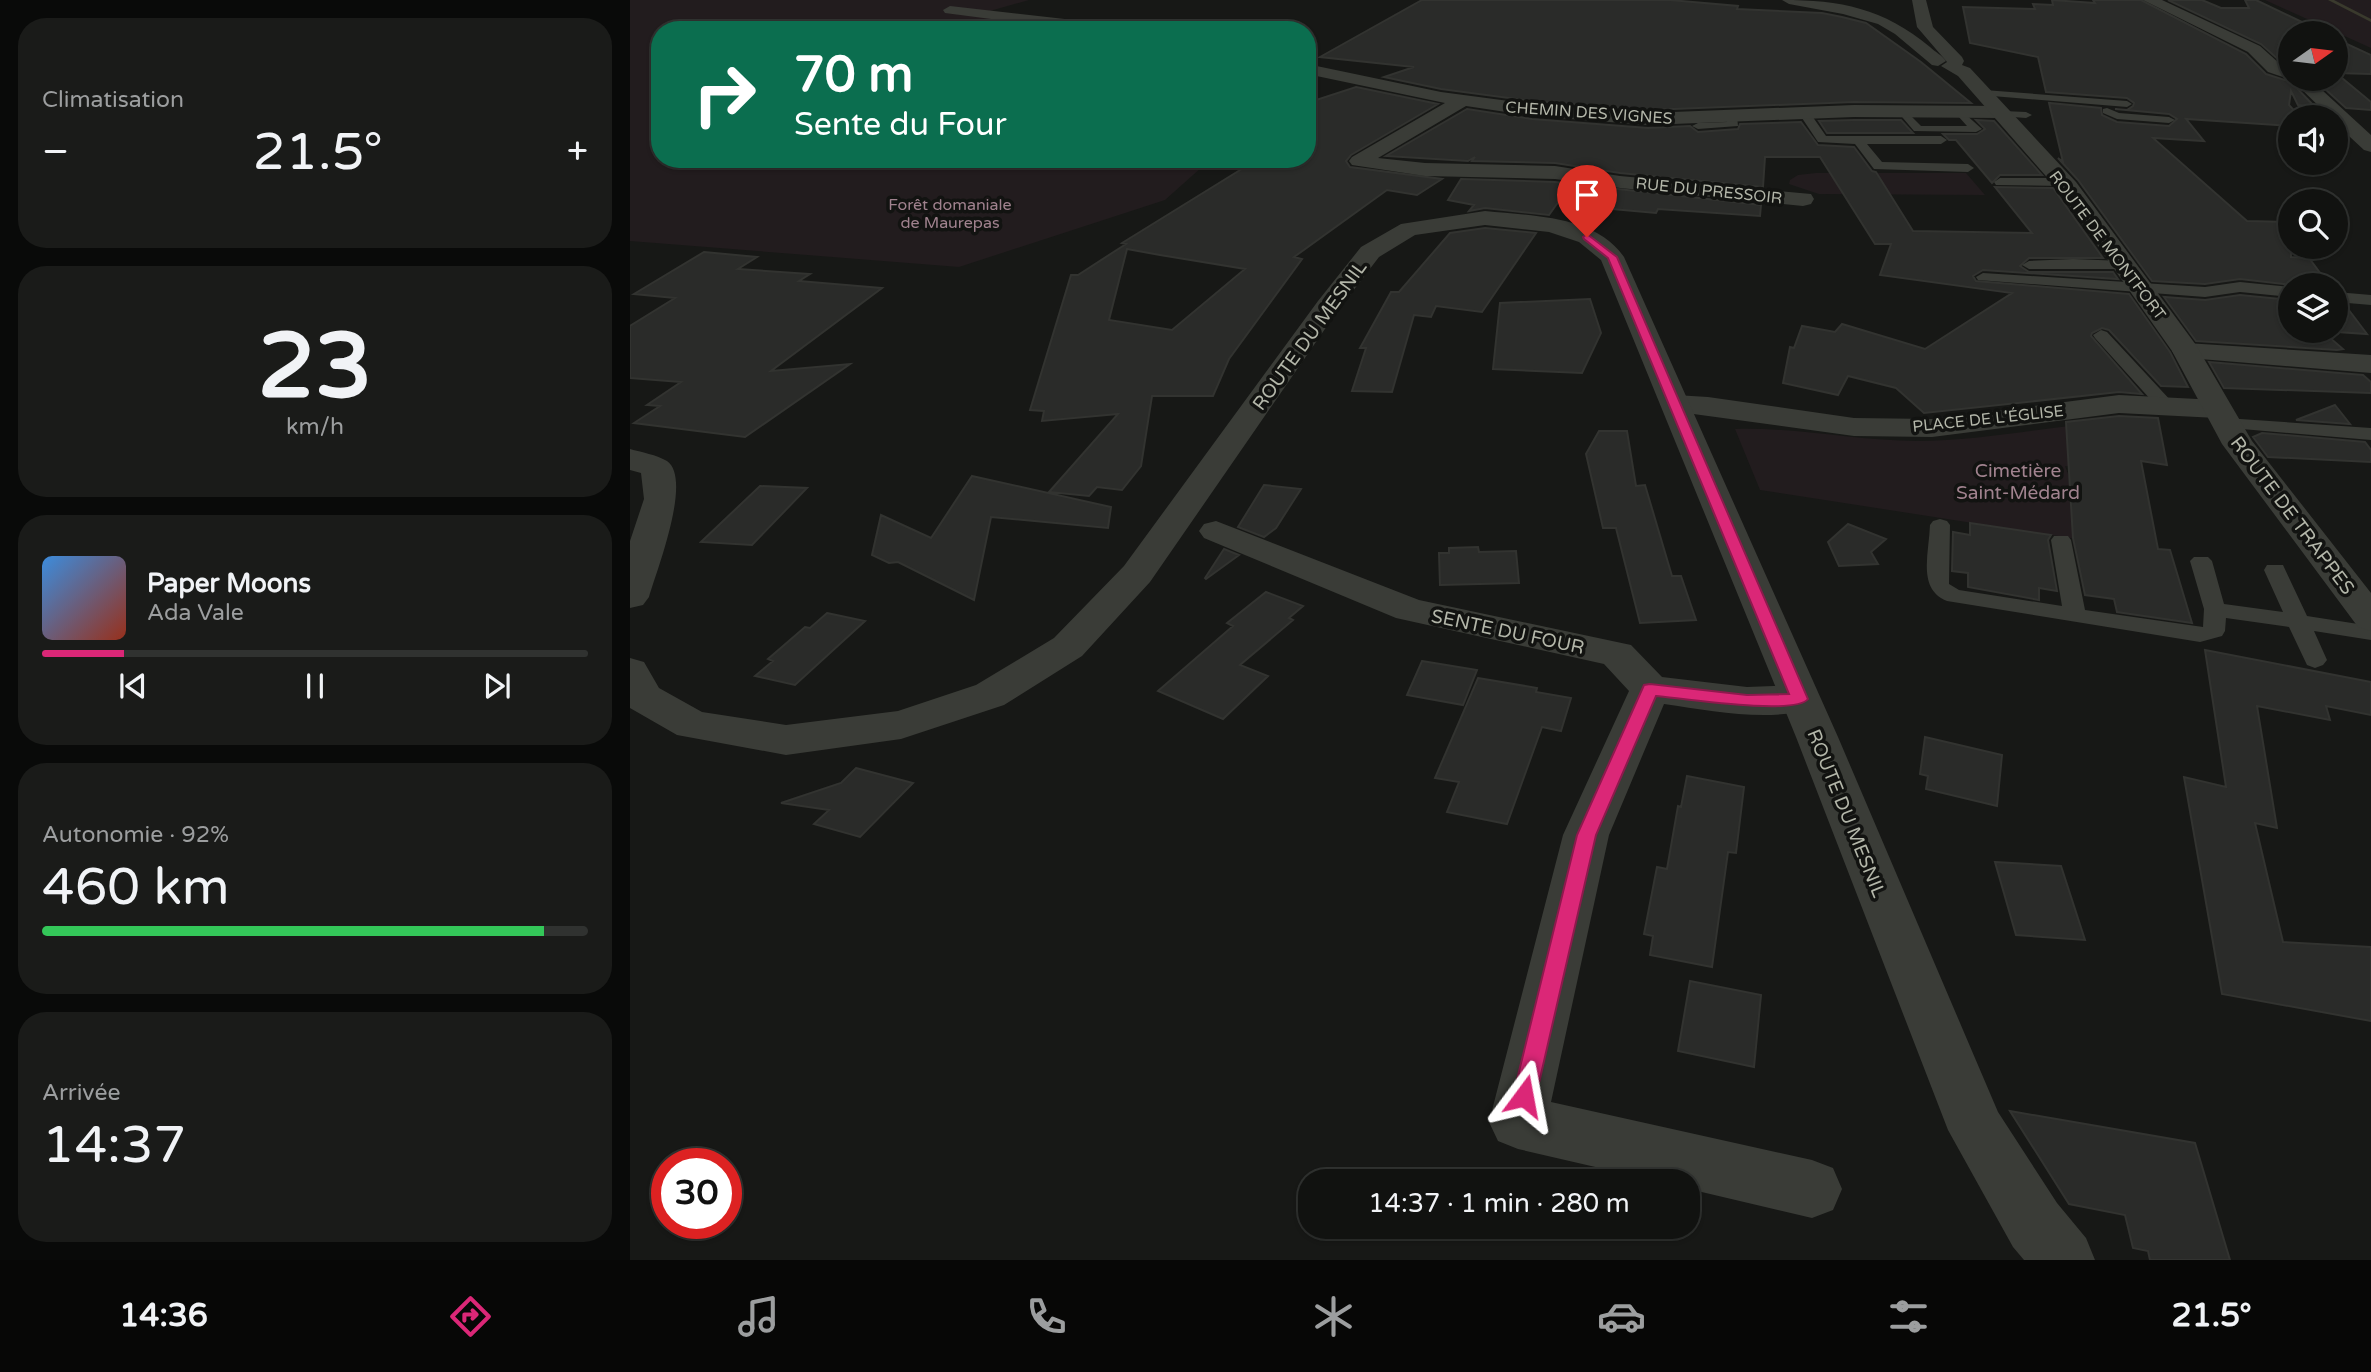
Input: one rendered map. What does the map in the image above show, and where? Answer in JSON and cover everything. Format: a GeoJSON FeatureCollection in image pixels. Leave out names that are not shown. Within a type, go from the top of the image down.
{"type":"FeatureCollection","features":[{"type":"Feature","properties":{"kind":"street"},"geometry":{"type":"LineString","coordinates":[[1789,0],[1867,16],[1897,28],[1926,55],[1948,63]]}},
{"type":"Feature","properties":{"kind":"street","name":"ROUTE DE MONTFORT"},"geometry":{"type":"LineString","coordinates":[[1919,0],[1918,15],[1922,25],[1948,63],[1964,72],[2003,107],[2063,182],[2186,351],[2221,416]]}},
{"type":"Feature","properties":{"kind":"street"},"geometry":{"type":"LineString","coordinates":[[2150,0],[2254,49],[2278,70]]}},
{"type":"Feature","properties":{"kind":"street"},"geometry":{"type":"LineString","coordinates":[[950,10],[1042,21]]}},
{"type":"Feature","properties":{"kind":"street","name":"CHEMIN DES VIGNES"},"geometry":{"type":"LineString","coordinates":[[1316,71],[1463,100],[1532,110],[1731,116],[1765,112],[2003,107]]}},
{"type":"Feature","properties":{"kind":"street"},"geometry":{"type":"LineString","coordinates":[[2313,91],[2371,146]]}},
{"type":"Feature","properties":{"kind":"street","name":"RUE DU PRESSOIR"},"geometry":{"type":"LineString","coordinates":[[1463,100],[1359,161],[1378,166],[1468,173],[1558,172],[1648,185],[1803,199]]}},
{"type":"Feature","properties":{"kind":"street","name":"ROUTE DU MESNIL"},"geometry":{"type":"LineString","coordinates":[[630,671],[643,697],[692,724],[786,740],[901,725],[990,695],[1068,648],[1138,574],[1370,252],[1409,229],[1485,218],[1553,225],[1587,237],[1612,257],[1977,1129],[2035,1225],[2064,1260]]}},
{"type":"Feature","properties":{"kind":"street"},"geometry":{"type":"LineString","coordinates":[[2186,351],[2371,364]]}},
{"type":"Feature","properties":{"kind":"street","name":"PLACE DE L'ÉGLISE"},"geometry":{"type":"LineString","coordinates":[[1675,404],[1708,406],[1854,427],[1932,428],[2119,404],[2167,407],[2221,416]]}},
{"type":"Feature","properties":{"kind":"street","name":"ROUTE DE TRAPPES"},"geometry":{"type":"LineString","coordinates":[[2221,416],[2238,444],[2371,619]]}},
{"type":"Feature","properties":{"kind":"street"},"geometry":{"type":"LineString","coordinates":[[630,459],[656,468],[661,499],[630,597]]}},
{"type":"Feature","properties":{"kind":"street","name":"SENTE DU FOUR"},"geometry":{"type":"LineString","coordinates":[[1216,531],[1409,610],[1617,654],[1650,689]]}},
{"type":"Feature","properties":{"kind":"street"},"geometry":{"type":"LineString","coordinates":[[1799,699],[1747,701],[1650,689],[1587,835],[1518,1122],[1812,1189]]}},
{"type":"Feature","properties":{"kind":"lane"},"geometry":{"type":"LineString","coordinates":[[2003,107],[2103,102],[2127,104]]}},
{"type":"Feature","properties":{"kind":"lane"},"geometry":{"type":"LineString","coordinates":[[2103,102],[2112,115],[2169,120]]}},
{"type":"Feature","properties":{"kind":"lane"},"geometry":{"type":"LineString","coordinates":[[1903,111],[1918,130],[1976,128],[1964,116]]}},
{"type":"Feature","properties":{"kind":"lane"},"geometry":{"type":"LineString","coordinates":[[1804,112],[1822,140],[1942,147],[1867,154]]}},
{"type":"Feature","properties":{"kind":"lane"},"geometry":{"type":"LineString","coordinates":[[1698,126],[1734,124],[1731,116]]}},
{"type":"Feature","properties":{"kind":"lane"},"geometry":{"type":"LineString","coordinates":[[1859,141],[1874,164],[1883,167],[1968,168]]}},
{"type":"Feature","properties":{"kind":"lane"},"geometry":{"type":"LineString","coordinates":[[2000,182],[2063,182]]}},
{"type":"Feature","properties":{"kind":"lane"},"geometry":{"type":"LineString","coordinates":[[2001,264],[2123,265]]}},
{"type":"Feature","properties":{"kind":"lane"},"geometry":{"type":"LineString","coordinates":[[1983,277],[2205,292],[2240,286],[2278,290]]}},
{"type":"Feature","properties":{"kind":"lane"},"geometry":{"type":"LineString","coordinates":[[2348,298],[2371,300]]}},
{"type":"Feature","properties":{"kind":"lane"},"geometry":{"type":"LineString","coordinates":[[2101,335],[2167,407]]}},
{"type":"Feature","properties":{"kind":"lane"},"geometry":{"type":"LineString","coordinates":[[2221,416],[2371,434]]}},
{"type":"Feature","properties":{"kind":"lane"},"geometry":{"type":"LineString","coordinates":[[1940,525],[1938,584],[1942,591],[1955,596],[2200,635],[2214,631],[2215,609],[2201,561]]}},
{"type":"Feature","properties":{"kind":"lane"},"geometry":{"type":"LineString","coordinates":[[2061,540],[2075,615]]}},
{"type":"Feature","properties":{"kind":"lane"},"geometry":{"type":"LineString","coordinates":[[2275,570],[2315,660]]}},
{"type":"Feature","properties":{"kind":"lane"},"geometry":{"type":"LineString","coordinates":[[2215,609],[2371,633]]}},
{"type":"Feature","properties":{"kind":"green space","name":"Forêt domaniale de Maurepas"},"geometry":{"type":"Polygon","coordinates":[[[630,0],[1029,0],[983,13],[1000,21],[651,21],[651,168],[1201,168],[1165,200],[959,267],[630,241],[630,0]]]}},
{"type":"Feature","properties":{"kind":"green space"},"geometry":{"type":"Polygon","coordinates":[[[2265,0],[2371,0],[2371,48],[2348,38],[2348,21],[2311,21],[2265,0]]]}},
{"type":"Feature","properties":{"kind":"green space"},"geometry":{"type":"Polygon","coordinates":[[[1966,173],[1985,195],[1819,194],[1789,184],[1790,180],[1798,175],[1966,173]]]}},
{"type":"Feature","properties":{"kind":"green space","name":"Cimetière Saint-Médard"},"geometry":{"type":"Polygon","coordinates":[[[2078,425],[2094,470],[2065,466],[2073,487],[2122,546],[1760,490],[1735,429],[1937,441],[2078,425]]]}},
{"type":"Feature","properties":{"kind":"building"},"geometry":{"type":"Polygon","coordinates":[[[1422,0],[1670,0],[1738,6],[1737,9],[1822,13],[1866,23],[1921,62],[1971,103],[1854,102],[1648,110],[1532,101],[1441,89],[1384,77],[1414,67],[1320,57],[1422,0]]]}},
{"type":"Feature","properties":{"kind":"building"},"geometry":{"type":"Polygon","coordinates":[[[2052,0],[2095,3],[2093,0],[2141,0],[2246,54],[2266,74],[2278,78],[2278,91],[2291,91],[2289,105],[2278,105],[2278,125],[2186,119],[2204,141],[2153,138],[2247,221],[2278,222],[2278,259],[2310,259],[2320,273],[2278,273],[2278,283],[2240,279],[2205,284],[2152,281],[2078,180],[2058,158],[2063,162],[2049,103],[2101,108],[2102,115],[2117,122],[2169,126],[2177,119],[2169,114],[2115,109],[2127,110],[2133,106],[2134,103],[2127,98],[2046,92],[2038,57],[1970,43],[1963,7],[2035,9],[2033,4],[2053,5],[2052,0]]]}},
{"type":"Feature","properties":{"kind":"building"},"geometry":{"type":"Polygon","coordinates":[[[2168,0],[2202,0],[2221,8],[2249,8],[2245,0],[2256,0],[2300,21],[2278,21],[2278,59],[2261,44],[2168,0]]]}},
{"type":"Feature","properties":{"kind":"building"},"geometry":{"type":"Polygon","coordinates":[[[2348,44],[2371,55],[2371,74],[2348,73],[2348,44]]]}},
{"type":"Feature","properties":{"kind":"building"},"geometry":{"type":"Polygon","coordinates":[[[2348,83],[2371,102],[2371,110],[2348,108],[2348,105],[2343,105],[2327,91],[2348,91],[2348,83]]]}},
{"type":"Feature","properties":{"kind":"building"},"geometry":{"type":"Polygon","coordinates":[[[1356,87],[1438,104],[1351,155],[1346,161],[1350,167],[1442,179],[1417,195],[1387,190],[1294,257],[1302,259],[1229,359],[1213,396],[1152,396],[1141,466],[1122,490],[1097,487],[1089,496],[1049,492],[1118,414],[1042,421],[1044,411],[1030,410],[1071,275],[1078,275],[1126,244],[1122,243],[1243,168],[1316,168],[1316,100],[1356,87]],[[1127,249],[1109,320],[1172,330],[1245,269],[1127,249]]]}},
{"type":"Feature","properties":{"kind":"building"},"geometry":{"type":"Polygon","coordinates":[[[2291,91],[2300,91],[2313,105],[2298,105],[2291,91]]]}},
{"type":"Feature","properties":{"kind":"building"},"geometry":{"type":"Polygon","coordinates":[[[1467,109],[1532,119],[1648,128],[1690,126],[1698,132],[1738,129],[1740,124],[1801,122],[1818,145],[1854,147],[1872,171],[1876,172],[1913,231],[2032,233],[1995,187],[2053,188],[2103,258],[2029,258],[2020,266],[2029,272],[2113,272],[2118,279],[1983,270],[1973,276],[1976,281],[2129,294],[2170,352],[2188,387],[2161,386],[2109,330],[2102,328],[2091,336],[2142,394],[2119,392],[1924,413],[1896,388],[1848,376],[1838,395],[1783,383],[1790,347],[1794,348],[1802,326],[1835,332],[1842,324],[1925,349],[2012,293],[1880,275],[1891,244],[1875,244],[1820,157],[1765,157],[1763,187],[1620,173],[1555,163],[1472,161],[1475,157],[1468,161],[1386,156],[1467,109]]]}},
{"type":"Feature","properties":{"kind":"building"},"geometry":{"type":"Polygon","coordinates":[[[1901,120],[1913,133],[1827,133],[1819,121],[1901,120]]]}},
{"type":"Feature","properties":{"kind":"building"},"geometry":{"type":"Polygon","coordinates":[[[1976,120],[1994,121],[2042,175],[2000,175],[1992,183],[1956,140],[1949,140],[1943,134],[1977,134],[1985,129],[1976,120]]]}},
{"type":"Feature","properties":{"kind":"building"},"geometry":{"type":"Polygon","coordinates":[[[1461,179],[1555,182],[1761,205],[1760,216],[1658,209],[1656,213],[1612,209],[1569,187],[1549,215],[1485,208],[1469,211],[1474,205],[1448,200],[1461,179]]]}},
{"type":"Feature","properties":{"kind":"building"},"geometry":{"type":"Polygon","coordinates":[[[1485,228],[1536,233],[1482,312],[1436,306],[1431,317],[1414,315],[1392,392],[1352,391],[1366,348],[1360,348],[1391,292],[1399,292],[1450,233],[1485,228]]]}},
{"type":"Feature","properties":{"kind":"building"},"geometry":{"type":"Polygon","coordinates":[[[704,252],[757,257],[738,269],[810,274],[799,281],[882,288],[771,371],[850,364],[745,437],[634,423],[660,406],[647,405],[681,382],[630,378],[630,326],[675,298],[634,294],[704,252]]]}},
{"type":"Feature","properties":{"kind":"building"},"geometry":{"type":"Polygon","coordinates":[[[2240,295],[2278,299],[2278,343],[2336,343],[2343,349],[2196,341],[2164,297],[2205,300],[2240,295]]]}},
{"type":"Feature","properties":{"kind":"building"},"geometry":{"type":"Polygon","coordinates":[[[1590,299],[1601,333],[1582,373],[1493,369],[1500,303],[1590,299]]]}},
{"type":"Feature","properties":{"kind":"building"},"geometry":{"type":"Polygon","coordinates":[[[2348,309],[2367,334],[2348,333],[2348,309]]]}},
{"type":"Feature","properties":{"kind":"building"},"geometry":{"type":"Polygon","coordinates":[[[2209,362],[2363,375],[2371,382],[2371,393],[2224,388],[2209,362]]]}},
{"type":"Feature","properties":{"kind":"building"},"geometry":{"type":"Polygon","coordinates":[[[2335,405],[2350,424],[2296,420],[2335,405]]]}},
{"type":"Feature","properties":{"kind":"building"},"geometry":{"type":"Polygon","coordinates":[[[2119,416],[2158,418],[2167,465],[2141,461],[2158,549],[2170,550],[2192,623],[2117,612],[2114,599],[2085,595],[2073,538],[2066,422],[2119,416]]]}},
{"type":"Feature","properties":{"kind":"building"},"geometry":{"type":"Polygon","coordinates":[[[1599,431],[1627,431],[1636,486],[1645,485],[1672,576],[1681,576],[1696,620],[1640,623],[1616,528],[1603,528],[1586,454],[1599,431]]]}},
{"type":"Feature","properties":{"kind":"building"},"geometry":{"type":"Polygon","coordinates":[[[2262,433],[2365,442],[2371,450],[2371,462],[2268,457],[2253,437],[2262,433]]]}},
{"type":"Feature","properties":{"kind":"building"},"geometry":{"type":"Polygon","coordinates":[[[972,476],[1111,507],[1108,528],[991,517],[974,600],[898,562],[889,563],[872,555],[881,515],[931,538],[972,476]]]}},
{"type":"Feature","properties":{"kind":"building"},"geometry":{"type":"Polygon","coordinates":[[[1264,485],[1301,489],[1276,528],[1264,537],[1238,527],[1264,485]]]}},
{"type":"Feature","properties":{"kind":"building"},"geometry":{"type":"Polygon","coordinates":[[[760,486],[807,488],[752,545],[701,542],[760,486]]]}},
{"type":"Feature","properties":{"kind":"building"},"geometry":{"type":"Polygon","coordinates":[[[1970,523],[2051,535],[2048,540],[2057,591],[2039,588],[2039,600],[1968,587],[1968,573],[1952,571],[1953,532],[1970,535],[1970,523]]]}},
{"type":"Feature","properties":{"kind":"building"},"geometry":{"type":"Polygon","coordinates":[[[1848,524],[1886,539],[1871,552],[1878,564],[1839,566],[1828,542],[1848,524]]]}},
{"type":"Feature","properties":{"kind":"building"},"geometry":{"type":"Polygon","coordinates":[[[1478,547],[1479,552],[1516,551],[1519,583],[1440,585],[1439,553],[1449,553],[1449,548],[1478,547]]]}},
{"type":"Feature","properties":{"kind":"building"},"geometry":{"type":"Polygon","coordinates":[[[1224,549],[1239,555],[1206,579],[1205,578],[1224,549]]]}},
{"type":"Feature","properties":{"kind":"building"},"geometry":{"type":"Polygon","coordinates":[[[1266,592],[1303,606],[1289,618],[1293,620],[1240,665],[1268,676],[1223,719],[1158,691],[1233,626],[1227,623],[1266,592]]]}},
{"type":"Feature","properties":{"kind":"building"},"geometry":{"type":"Polygon","coordinates":[[[827,613],[865,621],[795,685],[755,676],[773,661],[768,659],[805,627],[810,628],[827,613]]]}},
{"type":"Feature","properties":{"kind":"building"},"geometry":{"type":"Polygon","coordinates":[[[2205,650],[2371,682],[2371,715],[2326,706],[2330,720],[2257,706],[2277,828],[2255,823],[2283,942],[2371,947],[2371,1021],[2222,994],[2184,777],[2226,787],[2205,650]]]}},
{"type":"Feature","properties":{"kind":"building"},"geometry":{"type":"Polygon","coordinates":[[[1422,661],[1477,670],[1463,705],[1407,695],[1422,661]]]}},
{"type":"Feature","properties":{"kind":"building"},"geometry":{"type":"Polygon","coordinates":[[[1478,678],[1537,688],[1536,692],[1571,698],[1561,731],[1542,727],[1507,824],[1447,812],[1459,782],[1435,778],[1478,678]]]}},
{"type":"Feature","properties":{"kind":"building"},"geometry":{"type":"Polygon","coordinates":[[[1925,737],[2002,755],[1997,806],[1926,789],[1928,776],[1920,774],[1925,737]]]}},
{"type":"Feature","properties":{"kind":"building"},"geometry":{"type":"Polygon","coordinates":[[[856,768],[913,783],[860,837],[814,824],[829,810],[781,803],[841,783],[856,768]]]}},
{"type":"Feature","properties":{"kind":"building"},"geometry":{"type":"Polygon","coordinates":[[[1687,776],[1744,787],[1736,853],[1728,852],[1712,967],[1650,955],[1653,936],[1644,934],[1657,867],[1667,869],[1678,806],[1681,807],[1687,776]]]}},
{"type":"Feature","properties":{"kind":"building"},"geometry":{"type":"Polygon","coordinates":[[[1995,862],[2061,866],[2085,940],[2016,935],[1995,862]]]}},
{"type":"Feature","properties":{"kind":"building"},"geometry":{"type":"Polygon","coordinates":[[[1690,981],[1761,995],[1754,1067],[1678,1051],[1690,981]]]}},
{"type":"Feature","properties":{"kind":"building"},"geometry":{"type":"Polygon","coordinates":[[[2010,1111],[2195,1143],[2230,1260],[2150,1260],[2148,1251],[2133,1248],[2125,1215],[2069,1204],[2010,1111]]]}},
{"type":"Feature","properties":{"kind":"waterway"},"geometry":{"type":"LineString","coordinates":[[2330,0],[2371,21]]}},
{"type":"Feature","properties":{"kind":"route"},"geometry":{"type":"LineString","coordinates":[[1524,1096],[1587,835],[1650,689],[1747,701],[1799,699],[1612,257],[1587,237]]}}]}
